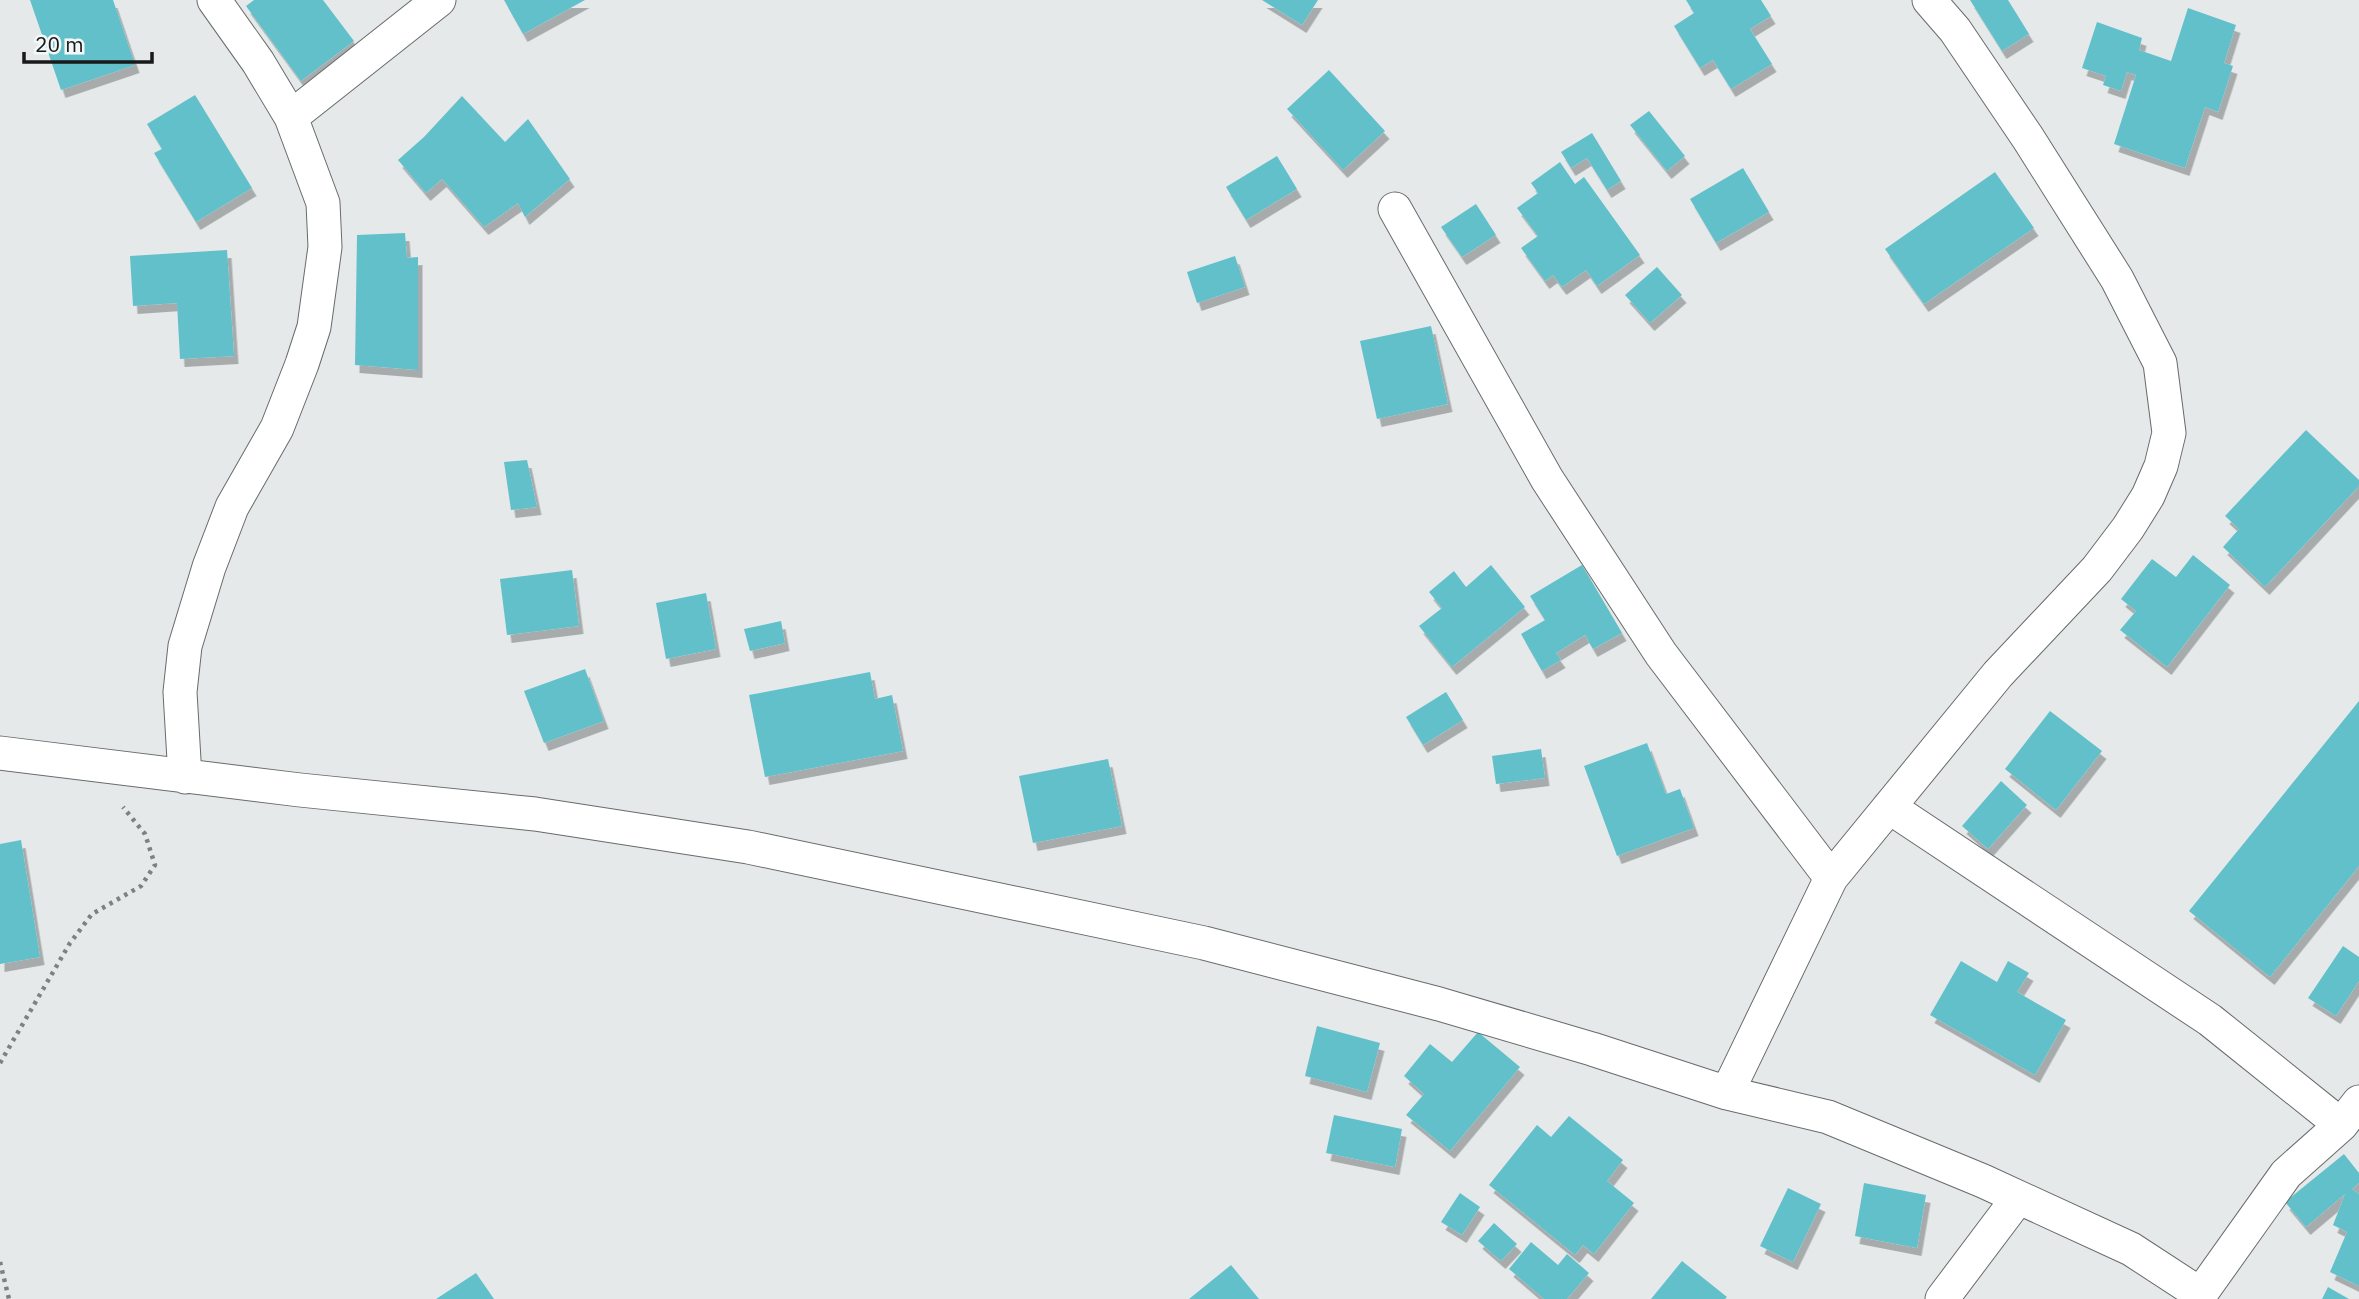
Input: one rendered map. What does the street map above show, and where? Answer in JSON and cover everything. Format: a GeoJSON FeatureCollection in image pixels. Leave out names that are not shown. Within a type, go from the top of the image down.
{"type":"FeatureCollection","features":[{"type":"Feature","properties":{"kind":"street"},"geometry":{"type":"LineString","coordinates":[[185,777],[180,692],[185,646],[209,567],[232,506],[277,428],[302,364],[314,327],[325,247],[323,204],[291,117],[258,62],[214,0]]}},
{"type":"Feature","properties":{"kind":"street"},"geometry":{"type":"LineString","coordinates":[[291,117],[439,0]]}},
{"type":"Feature","properties":{"kind":"street"},"geometry":{"type":"LineString","coordinates":[[1727,1093],[1831,878],[1998,674],[2105,559],[2148,496],[2161,466],[2169,433],[2160,363],[2117,279],[2013,116],[1955,30],[1929,0]]}},
{"type":"Feature","properties":{"kind":"street"},"geometry":{"type":"LineString","coordinates":[[1395,209],[1547,479],[1661,654],[1831,878]]}},
{"type":"Feature","properties":{"kind":"street"},"geometry":{"type":"LineString","coordinates":[[0,753],[185,777],[535,814],[748,847],[1204,943],[1439,1004],[1592,1049],[1727,1093],[1828,1118],[1971,1176],[2132,1249],[2198,1297],[2286,1174],[2350,1113],[1889,807]]}},
{"type":"Feature","properties":{"kind":"street"},"geometry":{"type":"LineString","coordinates":[[1942,1299],[2018,1198]]}},
{"type":"Feature","properties":{"kind":"path"},"geometry":{"type":"LineString","coordinates":[[0,1063],[70,943],[92,914],[141,886],[155,865],[145,834],[119,802]]}},
{"type":"Feature","properties":{"kind":"path"},"geometry":{"type":"LineString","coordinates":[[0,1262],[9,1299]]}},
{"type":"Feature","properties":{"kind":"building"},"geometry":{"type":"Polygon","coordinates":[[[30,0],[113,0],[135,65],[61,90],[30,0]]]}},
{"type":"Feature","properties":{"kind":"building"},"geometry":{"type":"Polygon","coordinates":[[[254,0],[323,0],[354,41],[301,81],[246,6],[254,0]]]}},
{"type":"Feature","properties":{"kind":"building"},"geometry":{"type":"Polygon","coordinates":[[[504,0],[585,0],[523,34],[504,0]]]}},
{"type":"Feature","properties":{"kind":"building"},"geometry":{"type":"Polygon","coordinates":[[[1262,0],[1318,0],[1302,25],[1262,0]]]}},
{"type":"Feature","properties":{"kind":"building"},"geometry":{"type":"Polygon","coordinates":[[[1686,0],[1761,0],[1771,16],[1750,29],[1772,64],[1731,89],[1713,60],[1700,68],[1674,26],[1694,13],[1686,0]]]}},
{"type":"Feature","properties":{"kind":"building"},"geometry":{"type":"Polygon","coordinates":[[[1970,0],[2008,0],[2029,34],[2002,51],[1970,0]]]}},
{"type":"Feature","properties":{"kind":"building"},"geometry":{"type":"Polygon","coordinates":[[[2188,8],[2236,25],[2224,63],[2233,66],[2218,112],[2205,107],[2185,168],[2114,144],[2136,75],[2127,72],[2121,91],[2103,85],[2106,76],[2082,68],[2097,22],[2142,38],[2139,50],[2171,61],[2188,8]]]}},
{"type":"Feature","properties":{"kind":"building"},"geometry":{"type":"Polygon","coordinates":[[[1329,70],[1385,131],[1343,170],[1287,109],[1329,70]]]}},
{"type":"Feature","properties":{"kind":"building"},"geometry":{"type":"Polygon","coordinates":[[[195,95],[252,188],[196,222],[154,153],[162,149],[147,124],[195,95]]]}},
{"type":"Feature","properties":{"kind":"building"},"geometry":{"type":"Polygon","coordinates":[[[462,96],[505,142],[528,119],[570,179],[525,217],[518,203],[484,227],[442,179],[426,193],[398,160],[424,137],[462,96]]]}},
{"type":"Feature","properties":{"kind":"building"},"geometry":{"type":"Polygon","coordinates":[[[1649,111],[1685,156],[1667,171],[1630,125],[1649,111]]]}},
{"type":"Feature","properties":{"kind":"building"},"geometry":{"type":"Polygon","coordinates":[[[1592,133],[1621,181],[1607,190],[1587,158],[1571,168],[1561,152],[1592,133]]]}},
{"type":"Feature","properties":{"kind":"building"},"geometry":{"type":"Polygon","coordinates":[[[1277,156],[1297,189],[1246,220],[1226,187],[1277,156]]]}},
{"type":"Feature","properties":{"kind":"building"},"geometry":{"type":"Polygon","coordinates":[[[1560,162],[1575,184],[1584,177],[1640,255],[1597,286],[1586,270],[1562,287],[1553,275],[1545,281],[1521,248],[1538,236],[1517,208],[1538,193],[1531,183],[1560,162]]]}},
{"type":"Feature","properties":{"kind":"building"},"geometry":{"type":"Polygon","coordinates":[[[1743,168],[1769,212],[1716,243],[1690,199],[1743,168]]]}},
{"type":"Feature","properties":{"kind":"building"},"geometry":{"type":"Polygon","coordinates":[[[1995,172],[2034,228],[1924,304],[1885,249],[1995,172]]]}},
{"type":"Feature","properties":{"kind":"building"},"geometry":{"type":"Polygon","coordinates":[[[1476,204],[1496,235],[1462,257],[1441,227],[1476,204]]]}},
{"type":"Feature","properties":{"kind":"building"},"geometry":{"type":"Polygon","coordinates":[[[405,233],[407,258],[418,257],[418,370],[355,365],[357,235],[405,233]]]}},
{"type":"Feature","properties":{"kind":"building"},"geometry":{"type":"Polygon","coordinates":[[[227,250],[234,356],[180,359],[177,303],[133,306],[130,256],[227,250]]]}},
{"type":"Feature","properties":{"kind":"building"},"geometry":{"type":"Polygon","coordinates":[[[1235,256],[1245,287],[1197,303],[1187,272],[1235,256]]]}},
{"type":"Feature","properties":{"kind":"building"},"geometry":{"type":"Polygon","coordinates":[[[1657,267],[1682,295],[1650,323],[1625,295],[1657,267]]]}},
{"type":"Feature","properties":{"kind":"building"},"geometry":{"type":"Polygon","coordinates":[[[1431,326],[1448,404],[1377,419],[1360,341],[1431,326]]]}},
{"type":"Feature","properties":{"kind":"building"},"geometry":{"type":"Polygon","coordinates":[[[2306,430],[2359,480],[2359,486],[2265,587],[2223,547],[2239,529],[2225,516],[2306,430]]]}},
{"type":"Feature","properties":{"kind":"building"},"geometry":{"type":"Polygon","coordinates":[[[527,460],[537,507],[511,510],[504,462],[527,460]]]}},
{"type":"Feature","properties":{"kind":"building"},"geometry":{"type":"Polygon","coordinates":[[[2193,555],[2230,585],[2167,667],[2120,630],[2136,611],[2121,599],[2152,559],[2176,577],[2193,555]]]}},
{"type":"Feature","properties":{"kind":"building"},"geometry":{"type":"Polygon","coordinates":[[[1491,565],[1525,607],[1452,667],[1419,626],[1442,608],[1429,592],[1454,571],[1466,587],[1491,565]]]}},
{"type":"Feature","properties":{"kind":"building"},"geometry":{"type":"Polygon","coordinates":[[[1582,565],[1622,633],[1593,649],[1585,635],[1556,653],[1561,660],[1542,671],[1521,634],[1545,620],[1530,596],[1582,565]]]}},
{"type":"Feature","properties":{"kind":"building"},"geometry":{"type":"Polygon","coordinates":[[[572,570],[579,626],[507,635],[500,579],[572,570]]]}},
{"type":"Feature","properties":{"kind":"building"},"geometry":{"type":"Polygon","coordinates":[[[706,593],[716,649],[666,659],[656,603],[706,593]]]}},
{"type":"Feature","properties":{"kind":"building"},"geometry":{"type":"Polygon","coordinates":[[[781,621],[785,643],[750,651],[744,629],[781,621]]]}},
{"type":"Feature","properties":{"kind":"building"},"geometry":{"type":"Polygon","coordinates":[[[585,669],[604,721],[544,743],[524,691],[585,669]]]}},
{"type":"Feature","properties":{"kind":"building"},"geometry":{"type":"Polygon","coordinates":[[[870,672],[875,699],[892,695],[903,751],[765,777],[749,695],[870,672]]]}},
{"type":"Feature","properties":{"kind":"building"},"geometry":{"type":"Polygon","coordinates":[[[1446,692],[1463,720],[1423,745],[1406,717],[1446,692]]]}},
{"type":"Feature","properties":{"kind":"building"},"geometry":{"type":"Polygon","coordinates":[[[2359,701],[2359,866],[2270,977],[2189,911],[2359,701]]]}},
{"type":"Feature","properties":{"kind":"building"},"geometry":{"type":"Polygon","coordinates":[[[2050,711],[2102,751],[2056,810],[2005,769],[2050,711]]]}},
{"type":"Feature","properties":{"kind":"building"},"geometry":{"type":"Polygon","coordinates":[[[1647,743],[1666,794],[1680,789],[1694,828],[1617,856],[1584,766],[1647,743]]]}},
{"type":"Feature","properties":{"kind":"building"},"geometry":{"type":"Polygon","coordinates":[[[1541,749],[1545,778],[1496,784],[1492,756],[1541,749]]]}},
{"type":"Feature","properties":{"kind":"building"},"geometry":{"type":"Polygon","coordinates":[[[1108,759],[1122,826],[1033,843],[1019,776],[1108,759]]]}},
{"type":"Feature","properties":{"kind":"building"},"geometry":{"type":"Polygon","coordinates":[[[2001,781],[2027,805],[1988,849],[1962,826],[2001,781]]]}},
{"type":"Feature","properties":{"kind":"building"},"geometry":{"type":"Polygon","coordinates":[[[21,840],[40,957],[0,964],[0,844],[21,840]]]}},
{"type":"Feature","properties":{"kind":"building"},"geometry":{"type":"Polygon","coordinates":[[[2343,946],[2359,957],[2359,981],[2336,1016],[2308,998],[2343,946]]]}},
{"type":"Feature","properties":{"kind":"building"},"geometry":{"type":"Polygon","coordinates":[[[1961,961],[1997,982],[2008,961],[2029,973],[2017,992],[2066,1020],[2035,1075],[1930,1015],[1961,961]]]}},
{"type":"Feature","properties":{"kind":"building"},"geometry":{"type":"Polygon","coordinates":[[[1317,1026],[1380,1043],[1367,1092],[1305,1076],[1317,1026]]]}},
{"type":"Feature","properties":{"kind":"building"},"geometry":{"type":"Polygon","coordinates":[[[1478,1032],[1520,1067],[1450,1151],[1406,1115],[1424,1094],[1404,1076],[1430,1044],[1452,1062],[1478,1032]]]}},
{"type":"Feature","properties":{"kind":"building"},"geometry":{"type":"Polygon","coordinates":[[[1334,1115],[1402,1129],[1395,1167],[1326,1153],[1334,1115]]]}},
{"type":"Feature","properties":{"kind":"building"},"geometry":{"type":"Polygon","coordinates":[[[1569,1116],[1623,1160],[1607,1181],[1634,1203],[1594,1254],[1583,1245],[1575,1255],[1489,1185],[1537,1125],[1551,1137],[1569,1116]]]}},
{"type":"Feature","properties":{"kind":"building"},"geometry":{"type":"Polygon","coordinates":[[[2344,1154],[2359,1173],[2359,1183],[2352,1189],[2359,1194],[2359,1286],[2330,1272],[2347,1232],[2333,1225],[2345,1194],[2306,1227],[2285,1202],[2344,1154]]]}},
{"type":"Feature","properties":{"kind":"building"},"geometry":{"type":"Polygon","coordinates":[[[1864,1183],[1926,1195],[1917,1248],[1855,1236],[1864,1183]]]}},
{"type":"Feature","properties":{"kind":"building"},"geometry":{"type":"Polygon","coordinates":[[[1788,1188],[1821,1204],[1793,1262],[1760,1246],[1788,1188]]]}},
{"type":"Feature","properties":{"kind":"building"},"geometry":{"type":"Polygon","coordinates":[[[1460,1193],[1480,1207],[1462,1235],[1441,1222],[1460,1193]]]}},
{"type":"Feature","properties":{"kind":"building"},"geometry":{"type":"Polygon","coordinates":[[[1494,1223],[1517,1244],[1501,1261],[1478,1241],[1494,1223]]]}},
{"type":"Feature","properties":{"kind":"building"},"geometry":{"type":"Polygon","coordinates":[[[1531,1242],[1558,1265],[1567,1254],[1589,1273],[1567,1299],[1544,1299],[1509,1269],[1531,1242]]]}},
{"type":"Feature","properties":{"kind":"building"},"geometry":{"type":"Polygon","coordinates":[[[1682,1261],[1727,1297],[1651,1299],[1682,1261]]]}},
{"type":"Feature","properties":{"kind":"building"},"geometry":{"type":"Polygon","coordinates":[[[1231,1265],[1259,1299],[1189,1299],[1231,1265]]]}},
{"type":"Feature","properties":{"kind":"building"},"geometry":{"type":"Polygon","coordinates":[[[476,1273],[494,1299],[436,1299],[476,1273]]]}},
{"type":"Feature","properties":{"kind":"building"},"geometry":{"type":"Polygon","coordinates":[[[2328,1287],[2349,1299],[2322,1299],[2328,1287]]]}}]}
